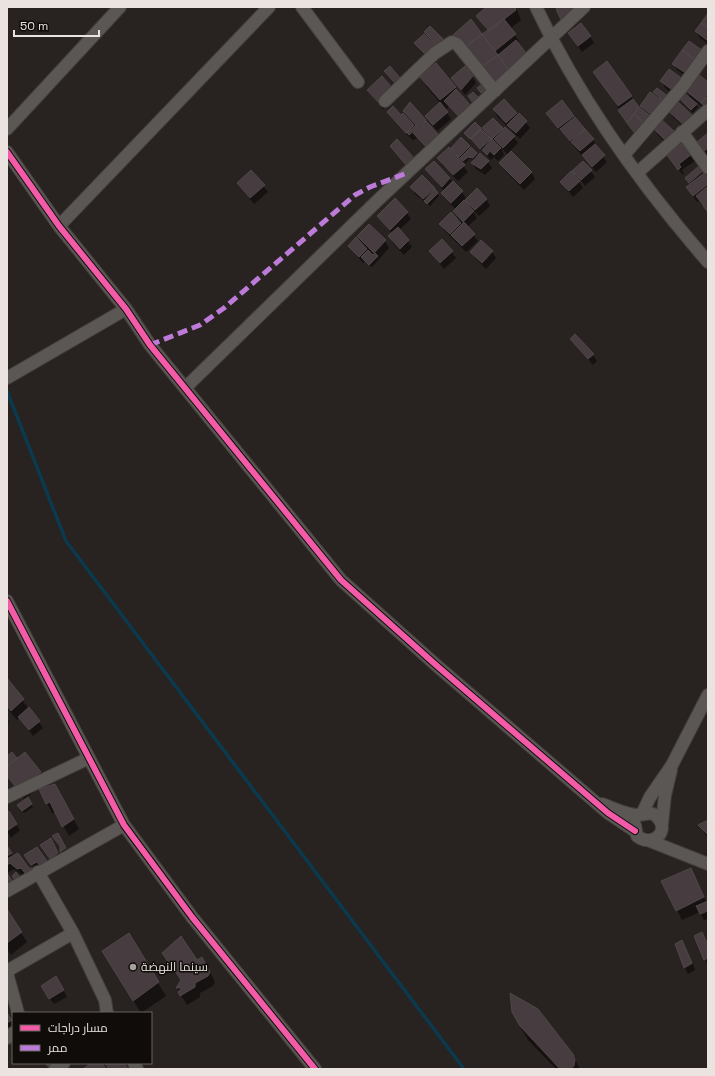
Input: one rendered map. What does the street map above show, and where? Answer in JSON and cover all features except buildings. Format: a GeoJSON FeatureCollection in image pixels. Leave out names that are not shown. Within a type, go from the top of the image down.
{"type":"FeatureCollection","features":[{"type":"Feature","properties":{"kind":"street"},"geometry":{"type":"LineString","coordinates":[[7,129],[120,7]]}},
{"type":"Feature","properties":{"kind":"street"},"geometry":{"type":"LineString","coordinates":[[59,226],[269,7]]}},
{"type":"Feature","properties":{"kind":"street"},"geometry":{"type":"LineString","coordinates":[[302,7],[358,82]]}},
{"type":"Feature","properties":{"kind":"street"},"geometry":{"type":"LineString","coordinates":[[536,7],[551,38],[595,113],[638,173],[704,249],[708,262]]}},
{"type":"Feature","properties":{"kind":"street"},"geometry":{"type":"LineString","coordinates":[[186,387],[378,200],[584,7]]}},
{"type":"Feature","properties":{"kind":"street"},"geometry":{"type":"LineString","coordinates":[[385,101],[435,53],[452,42],[457,44],[495,91]]}},
{"type":"Feature","properties":{"kind":"street"},"geometry":{"type":"LineString","coordinates":[[624,155],[683,86],[708,51]]}},
{"type":"Feature","properties":{"kind":"street"},"geometry":{"type":"LineString","coordinates":[[638,173],[708,110]]}},
{"type":"Feature","properties":{"kind":"street"},"geometry":{"type":"LineString","coordinates":[[682,132],[708,168]]}},
{"type":"Feature","properties":{"kind":"street"},"geometry":{"type":"LineString","coordinates":[[7,152],[59,226],[126,309],[150,345],[186,387],[341,580],[436,665],[596,802],[635,831],[641,839],[650,840],[690,858],[708,864]]}},
{"type":"Feature","properties":{"kind":"street"},"geometry":{"type":"LineString","coordinates":[[7,378],[126,309]]}},
{"type":"Feature","properties":{"kind":"street"},"geometry":{"type":"LineString","coordinates":[[7,601],[124,825],[192,917],[315,1069]]}},
{"type":"Feature","properties":{"kind":"street"},"geometry":{"type":"LineString","coordinates":[[635,831],[635,822],[641,815],[650,797],[672,765],[708,695]]}},
{"type":"Feature","properties":{"kind":"street"},"geometry":{"type":"LineString","coordinates":[[8,795],[89,758]]}},
{"type":"Feature","properties":{"kind":"street"},"geometry":{"type":"LineString","coordinates":[[650,840],[654,839],[661,828],[665,795],[672,765]]}},
{"type":"Feature","properties":{"kind":"street"},"geometry":{"type":"LineString","coordinates":[[596,802],[641,815],[647,813],[657,816],[661,828],[690,858]]}},
{"type":"Feature","properties":{"kind":"street"},"geometry":{"type":"LineString","coordinates":[[7,891],[38,872],[124,825]]}},
{"type":"Feature","properties":{"kind":"street"},"geometry":{"type":"LineString","coordinates":[[38,872],[74,933],[105,1000],[107,1012]]}},
{"type":"Feature","properties":{"kind":"street"},"geometry":{"type":"LineString","coordinates":[[18,1012],[7,972],[74,933]]}},
{"type":"Feature","properties":{"kind":"waterway"},"geometry":{"type":"LineString","coordinates":[[7,391],[66,541],[464,1069]]}},
{"type":"Feature","properties":{"kind":"marked path"},"geometry":{"type":"LineString","coordinates":[[150,345],[200,325],[224,308],[355,195],[370,187],[407,173]]}},
{"type":"Feature","properties":{"kind":"cycle path"},"geometry":{"type":"LineString","coordinates":[[7,152],[59,226],[126,309],[150,345],[341,580],[436,665],[608,813],[635,831]]}},
{"type":"Feature","properties":{"kind":"cycle path"},"geometry":{"type":"LineString","coordinates":[[7,601],[124,825],[192,917],[315,1069]]}},
{"type":"Feature","properties":{"kind":"place","name":"سينما النهضة"},"geometry":{"type":"Point","coordinates":[133,967]}}]}
